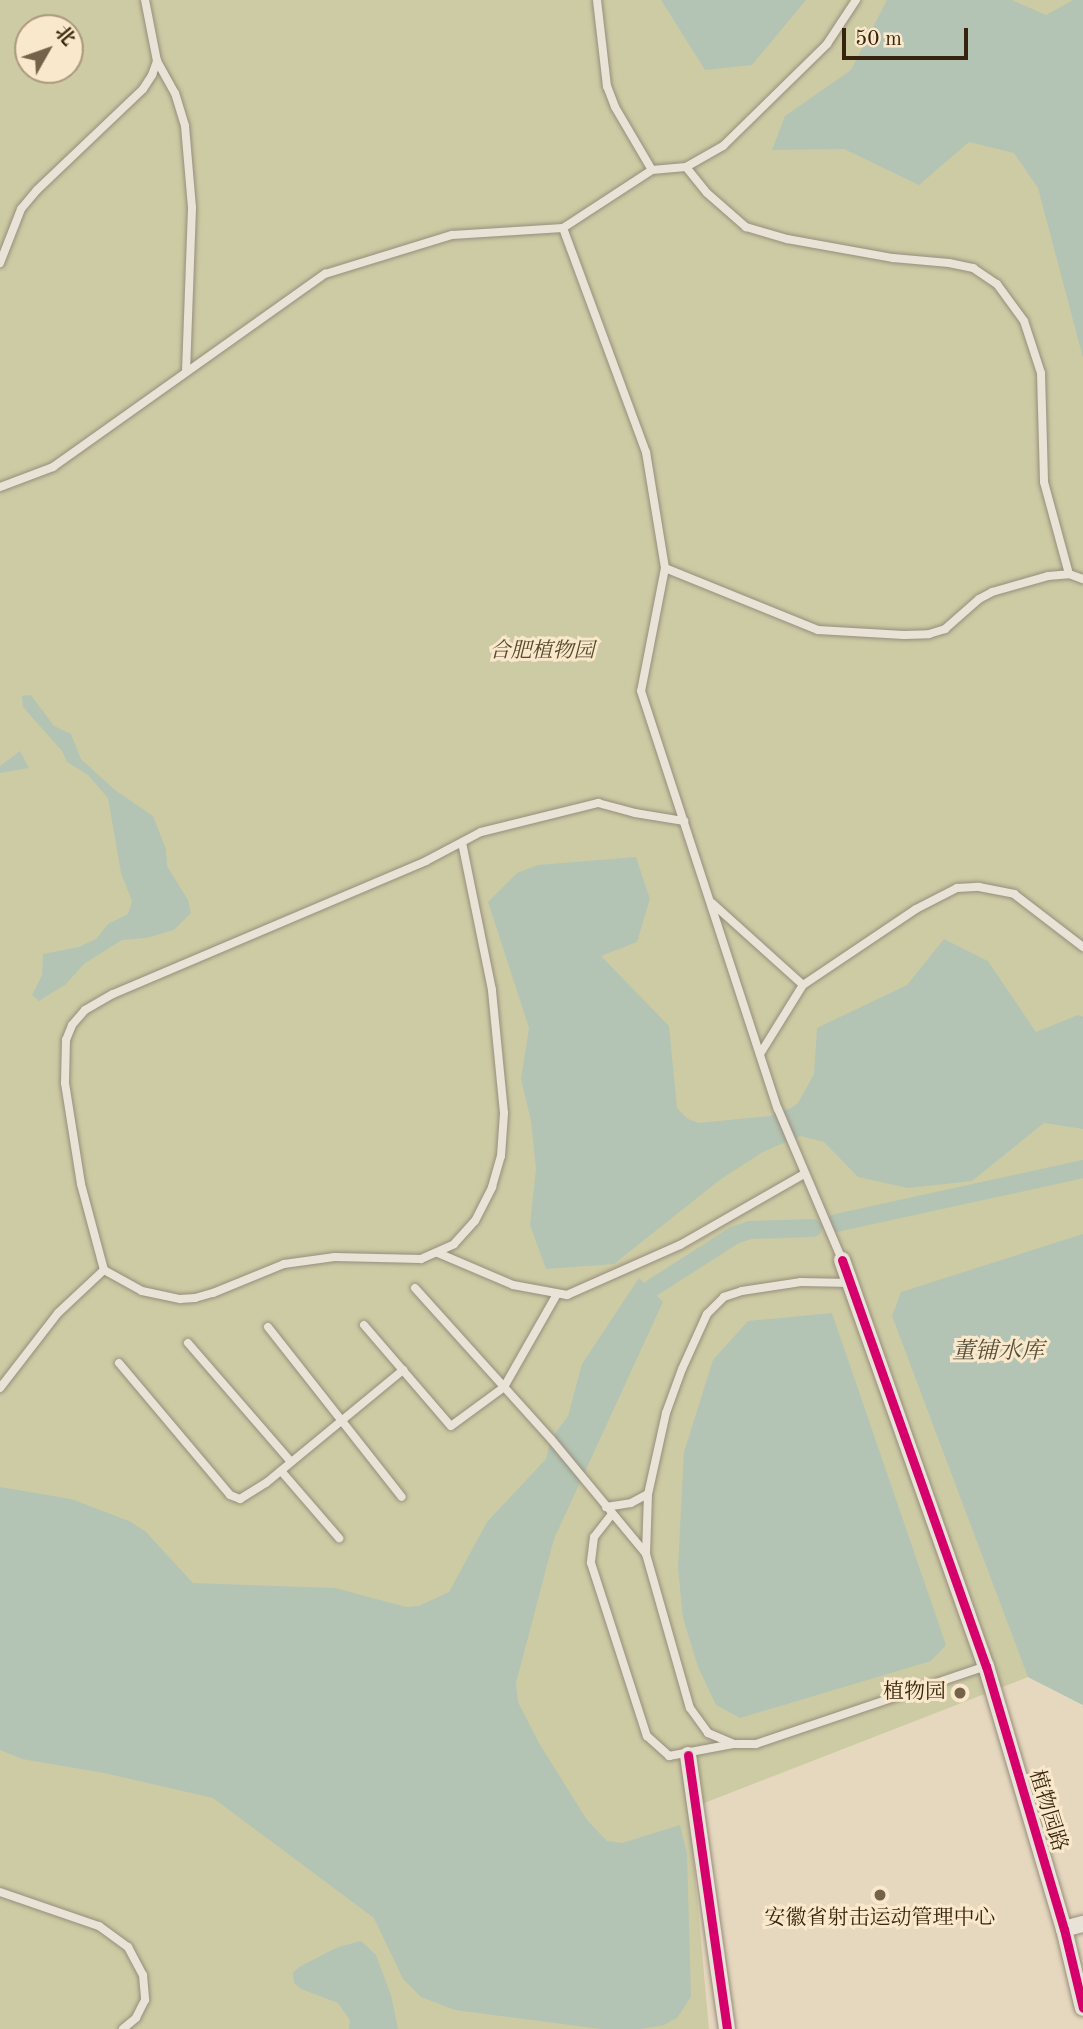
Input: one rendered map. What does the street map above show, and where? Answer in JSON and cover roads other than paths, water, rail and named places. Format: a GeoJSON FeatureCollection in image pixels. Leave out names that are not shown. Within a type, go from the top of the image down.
{"type":"FeatureCollection","features":[{"type":"Feature","properties":{"kind":"street","name":"植物园路"},"geometry":{"type":"LineString","coordinates":[[842,1259],[986,1666],[1064,1929],[1083,2008]]}},
{"type":"Feature","properties":{"kind":"street"},"geometry":{"type":"LineString","coordinates":[[688,1755],[727,2029]]}},
{"type":"Feature","properties":{"kind":"street"},"geometry":{"type":"LineString","coordinates":[[1064,1929],[1083,1924]]}},
{"type":"Feature","properties":{"kind":"lane"},"geometry":{"type":"LineString","coordinates":[[145,0],[157,61],[175,93],[186,126],[192,208],[186,370]]}},
{"type":"Feature","properties":{"kind":"lane"},"geometry":{"type":"LineString","coordinates":[[597,0],[607,86],[615,107],[652,170]]}},
{"type":"Feature","properties":{"kind":"lane"},"geometry":{"type":"LineString","coordinates":[[0,487],[53,467],[324,274],[452,235],[563,228],[652,170],[686,167],[723,146],[827,44],[856,0]]}},
{"type":"Feature","properties":{"kind":"lane"},"geometry":{"type":"LineString","coordinates":[[0,263],[21,209],[37,190],[143,89],[157,61]]}},
{"type":"Feature","properties":{"kind":"lane"},"geometry":{"type":"LineString","coordinates":[[686,167],[706,194],[746,227],[787,240],[972,268],[997,284],[1024,321],[1041,373],[1044,482],[1069,574]]}},
{"type":"Feature","properties":{"kind":"lane"},"geometry":{"type":"LineString","coordinates":[[563,228],[640,432],[665,568],[642,691],[778,1109],[842,1259]]}},
{"type":"Feature","properties":{"kind":"lane"},"geometry":{"type":"LineString","coordinates":[[665,568],[818,630],[904,635],[929,634],[945,629],[971,605],[992,592],[1048,576],[1069,574],[1083,579]]}},
{"type":"Feature","properties":{"kind":"lane"},"geometry":{"type":"LineString","coordinates":[[462,843],[492,990],[504,1113],[501,1156],[492,1187],[475,1222],[454,1244],[421,1259],[335,1258],[284,1264],[213,1293],[180,1299],[142,1291],[104,1270],[81,1184],[65,1083],[66,1040],[78,1017],[113,994],[462,843],[481,832],[598,803],[635,813],[684,821]]}},
{"type":"Feature","properties":{"kind":"lane"},"geometry":{"type":"LineString","coordinates":[[760,1054],[803,985],[916,909],[957,888],[979,887],[1014,894],[1083,947]]}},
{"type":"Feature","properties":{"kind":"lane"},"geometry":{"type":"LineString","coordinates":[[710,901],[803,985]]}},
{"type":"Feature","properties":{"kind":"lane"},"geometry":{"type":"LineString","coordinates":[[438,1253],[513,1285],[557,1294],[576,1292],[680,1245],[804,1174]]}},
{"type":"Feature","properties":{"kind":"lane"},"geometry":{"type":"LineString","coordinates":[[0,1388],[58,1313],[104,1270]]}},
{"type":"Feature","properties":{"kind":"lane"},"geometry":{"type":"LineString","coordinates":[[734,1744],[708,1733],[693,1715],[665,1629],[646,1554],[648,1494],[666,1413],[682,1369],[713,1306],[724,1297],[742,1291],[801,1282],[851,1283]]}},
{"type":"Feature","properties":{"kind":"lane"},"geometry":{"type":"LineString","coordinates":[[415,1288],[551,1439],[646,1554]]}},
{"type":"Feature","properties":{"kind":"lane"},"geometry":{"type":"LineString","coordinates":[[364,1325],[451,1426],[504,1387],[557,1294]]}},
{"type":"Feature","properties":{"kind":"lane"},"geometry":{"type":"LineString","coordinates":[[268,1327],[402,1497]]}},
{"type":"Feature","properties":{"kind":"lane"},"geometry":{"type":"LineString","coordinates":[[188,1343],[291,1462]]}},
{"type":"Feature","properties":{"kind":"lane"},"geometry":{"type":"LineString","coordinates":[[118,1363],[230,1495],[240,1499],[248,1497],[281,1471],[403,1370]]}},
{"type":"Feature","properties":{"kind":"lane"},"geometry":{"type":"LineString","coordinates":[[281,1471],[339,1538]]}},
{"type":"Feature","properties":{"kind":"lane"},"geometry":{"type":"LineString","coordinates":[[606,1507],[631,1503],[648,1494]]}},
{"type":"Feature","properties":{"kind":"lane"},"geometry":{"type":"LineString","coordinates":[[612,1514],[594,1537],[591,1563],[647,1736],[659,1750],[669,1756],[688,1755],[734,1744],[755,1744],[986,1666]]}},
{"type":"Feature","properties":{"kind":"lane"},"geometry":{"type":"LineString","coordinates":[[0,1892],[99,1926],[128,1947],[143,1975],[145,2000],[136,2018],[123,2029]]}},
{"type":"Feature","properties":{"kind":"water"},"geometry":{"type":"Polygon","coordinates":[[[661,0],[806,0],[752,65],[705,70],[661,0]]]}},
{"type":"Feature","properties":{"kind":"water"},"geometry":{"type":"Polygon","coordinates":[[[887,0],[1012,0],[1046,15],[1073,0],[1083,0],[1083,358],[1038,188],[1014,153],[969,142],[919,185],[844,149],[772,150],[785,116],[851,70],[887,0]]]}},
{"type":"Feature","properties":{"kind":"water"},"geometry":{"type":"Polygon","coordinates":[[[31,695],[54,726],[71,734],[81,759],[115,790],[153,816],[166,849],[167,866],[188,900],[191,913],[174,930],[146,938],[122,940],[84,964],[66,984],[39,1001],[32,995],[42,975],[43,954],[79,947],[96,939],[108,924],[128,914],[132,901],[121,873],[108,798],[88,775],[67,762],[62,751],[23,707],[22,696],[31,695]]]}},
{"type":"Feature","properties":{"kind":"water"},"geometry":{"type":"Polygon","coordinates":[[[20,751],[29,768],[0,773],[0,766],[20,751]]]}},
{"type":"Feature","properties":{"kind":"water"},"geometry":{"type":"Polygon","coordinates":[[[636,857],[650,899],[637,942],[601,956],[669,1026],[677,1108],[688,1119],[699,1123],[770,1116],[791,1108],[798,1103],[814,1074],[817,1028],[907,985],[944,939],[988,961],[1036,1032],[1078,1015],[1083,1017],[1083,1129],[1044,1123],[972,1181],[908,1188],[858,1177],[824,1142],[800,1136],[763,1152],[721,1179],[614,1264],[546,1269],[530,1225],[536,1169],[531,1121],[521,1079],[529,1028],[488,902],[517,873],[538,865],[636,857]]]}},
{"type":"Feature","properties":{"kind":"water","name":"董铺水库"},"geometry":{"type":"Polygon","coordinates":[[[1083,1234],[1083,1705],[1028,1677],[892,1316],[901,1292],[1083,1234]]]}},
{"type":"Feature","properties":{"kind":"water"},"geometry":{"type":"Polygon","coordinates":[[[639,1278],[663,1302],[554,1539],[516,1683],[518,1702],[539,1743],[587,1820],[607,1841],[622,1843],[680,1825],[687,1854],[691,1997],[677,2018],[664,2025],[640,2029],[601,2029],[455,2010],[421,1997],[403,1979],[374,1918],[213,1798],[104,1773],[22,1759],[0,1750],[0,1487],[71,1499],[129,1521],[145,1531],[193,1583],[335,1588],[406,1607],[419,1606],[449,1592],[487,1522],[546,1459],[551,1439],[568,1416],[582,1364],[639,1278]]]}},
{"type":"Feature","properties":{"kind":"water"},"geometry":{"type":"Polygon","coordinates":[[[832,1313],[946,1645],[931,1661],[740,1718],[716,1705],[698,1667],[683,1618],[678,1568],[684,1452],[713,1360],[748,1321],[832,1313]]]}},
{"type":"Feature","properties":{"kind":"water"},"geometry":{"type":"Polygon","coordinates":[[[361,1941],[376,1955],[391,1995],[398,2029],[349,2029],[350,2020],[338,2003],[301,1989],[294,1983],[293,1973],[299,1967],[338,1947],[361,1941]]]}},
{"type":"Feature","properties":{"kind":"waterway"},"geometry":{"type":"LineString","coordinates":[[836,1223],[1083,1169]]}},
{"type":"Feature","properties":{"kind":"waterway"},"geometry":{"type":"LineString","coordinates":[[652,1288],[735,1235],[750,1230],[813,1228]]}},
{"type":"Feature","properties":{"kind":"place","name":"植物园"},"geometry":{"type":"Point","coordinates":[960,1693]}},
{"type":"Feature","properties":{"kind":"place","name":"安徽省射击运动管理中心"},"geometry":{"type":"Point","coordinates":[880,1895]}},
{"type":"Feature","properties":{"kind":"park label","name":"合肥植物园"},"geometry":{"type":"Point","coordinates":[542,652]}}]}
